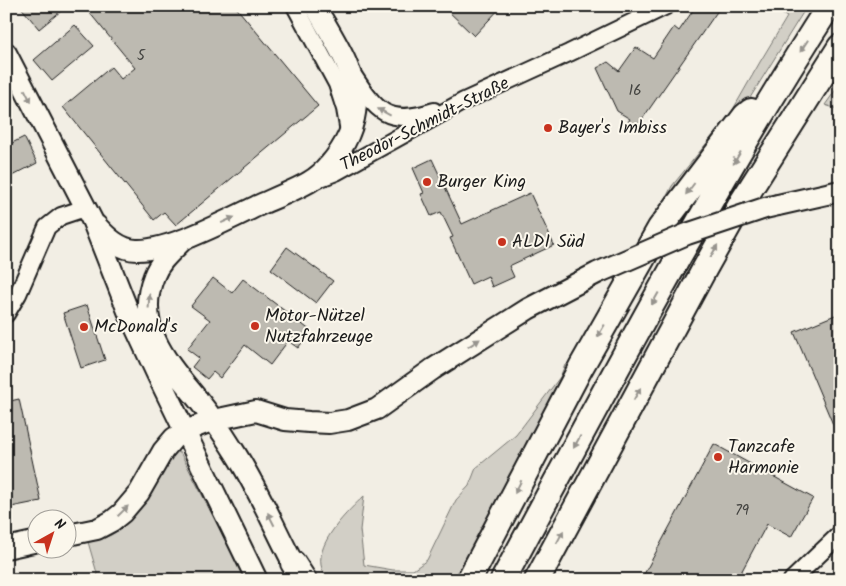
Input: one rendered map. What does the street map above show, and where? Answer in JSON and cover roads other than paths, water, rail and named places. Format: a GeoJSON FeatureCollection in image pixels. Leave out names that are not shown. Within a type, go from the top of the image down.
{"type":"FeatureCollection","features":[{"type":"Feature","properties":{"kind":"highway"},"geometry":{"type":"LineString","coordinates":[[504,580],[679,256],[778,86],[829,6]]}},
{"type":"Feature","properties":{"kind":"highway"},"geometry":{"type":"LineString","coordinates":[[537,580],[742,202],[840,47]]}},
{"type":"Feature","properties":{"kind":"highway"},"geometry":{"type":"LineString","coordinates":[[469,580],[581,367],[660,228],[746,116],[778,86]]}},
{"type":"Feature","properties":{"kind":"main road"},"geometry":{"type":"LineString","coordinates":[[311,181],[329,166],[346,142],[356,105],[355,89],[349,69],[315,6]]}},
{"type":"Feature","properties":{"kind":"main road"},"geometry":{"type":"LineString","coordinates":[[6,53],[89,215],[130,316],[257,580]]}},
{"type":"Feature","properties":{"kind":"main road","name":"Theodor-Schmidt-Straße"},"geometry":{"type":"LineString","coordinates":[[89,215],[114,242],[128,249],[137,250],[158,247],[183,239],[311,181]]}},
{"type":"Feature","properties":{"kind":"main road"},"geometry":{"type":"LineString","coordinates":[[78,533],[97,529],[122,513],[139,493],[163,451],[174,438],[185,431],[214,420],[256,412],[285,420],[329,423],[348,420],[377,409],[433,369],[528,309],[606,269],[687,234],[765,208],[840,191]]}},
{"type":"Feature","properties":{"kind":"main road"},"geometry":{"type":"LineString","coordinates":[[183,239],[162,261],[154,276],[149,290],[150,325],[158,347],[167,362],[214,420],[236,454],[298,571]]}},
{"type":"Feature","properties":{"kind":"main road"},"geometry":{"type":"LineString","coordinates":[[6,548],[28,544]]}},
{"type":"Feature","properties":{"kind":"street"},"geometry":{"type":"LineString","coordinates":[[295,6],[336,84],[345,110],[349,133]]}},
{"type":"Feature","properties":{"kind":"street","name":"Theodor-Schmidt-Straße"},"geometry":{"type":"LineString","coordinates":[[311,181],[336,172],[464,102],[569,54],[666,6]]}},
{"type":"Feature","properties":{"kind":"street"},"geometry":{"type":"LineString","coordinates":[[349,69],[371,102],[380,111],[392,116],[404,118],[418,117],[464,102]]}},
{"type":"Feature","properties":{"kind":"street"},"geometry":{"type":"LineString","coordinates":[[6,314],[18,294],[47,228],[61,216],[89,215]]}},
{"type":"Feature","properties":{"kind":"street"},"geometry":{"type":"LineString","coordinates":[[792,580],[840,534]]}},
{"type":"Feature","properties":{"kind":"place","name":"Bayer's Imbiss"},"geometry":{"type":"Point","coordinates":[548,128]}},
{"type":"Feature","properties":{"kind":"place","name":"Burger King"},"geometry":{"type":"Point","coordinates":[427,182]}},
{"type":"Feature","properties":{"kind":"place","name":"ALDI Süd"},"geometry":{"type":"Point","coordinates":[502,242]}},
{"type":"Feature","properties":{"kind":"place","name":"Motor-Nützel Nutzfahrzeuge"},"geometry":{"type":"Point","coordinates":[255,326]}},
{"type":"Feature","properties":{"kind":"place","name":"McDonald's"},"geometry":{"type":"Point","coordinates":[84,327]}},
{"type":"Feature","properties":{"kind":"place","name":"Tanzcafe Harmonie"},"geometry":{"type":"Point","coordinates":[718,457]}}]}
